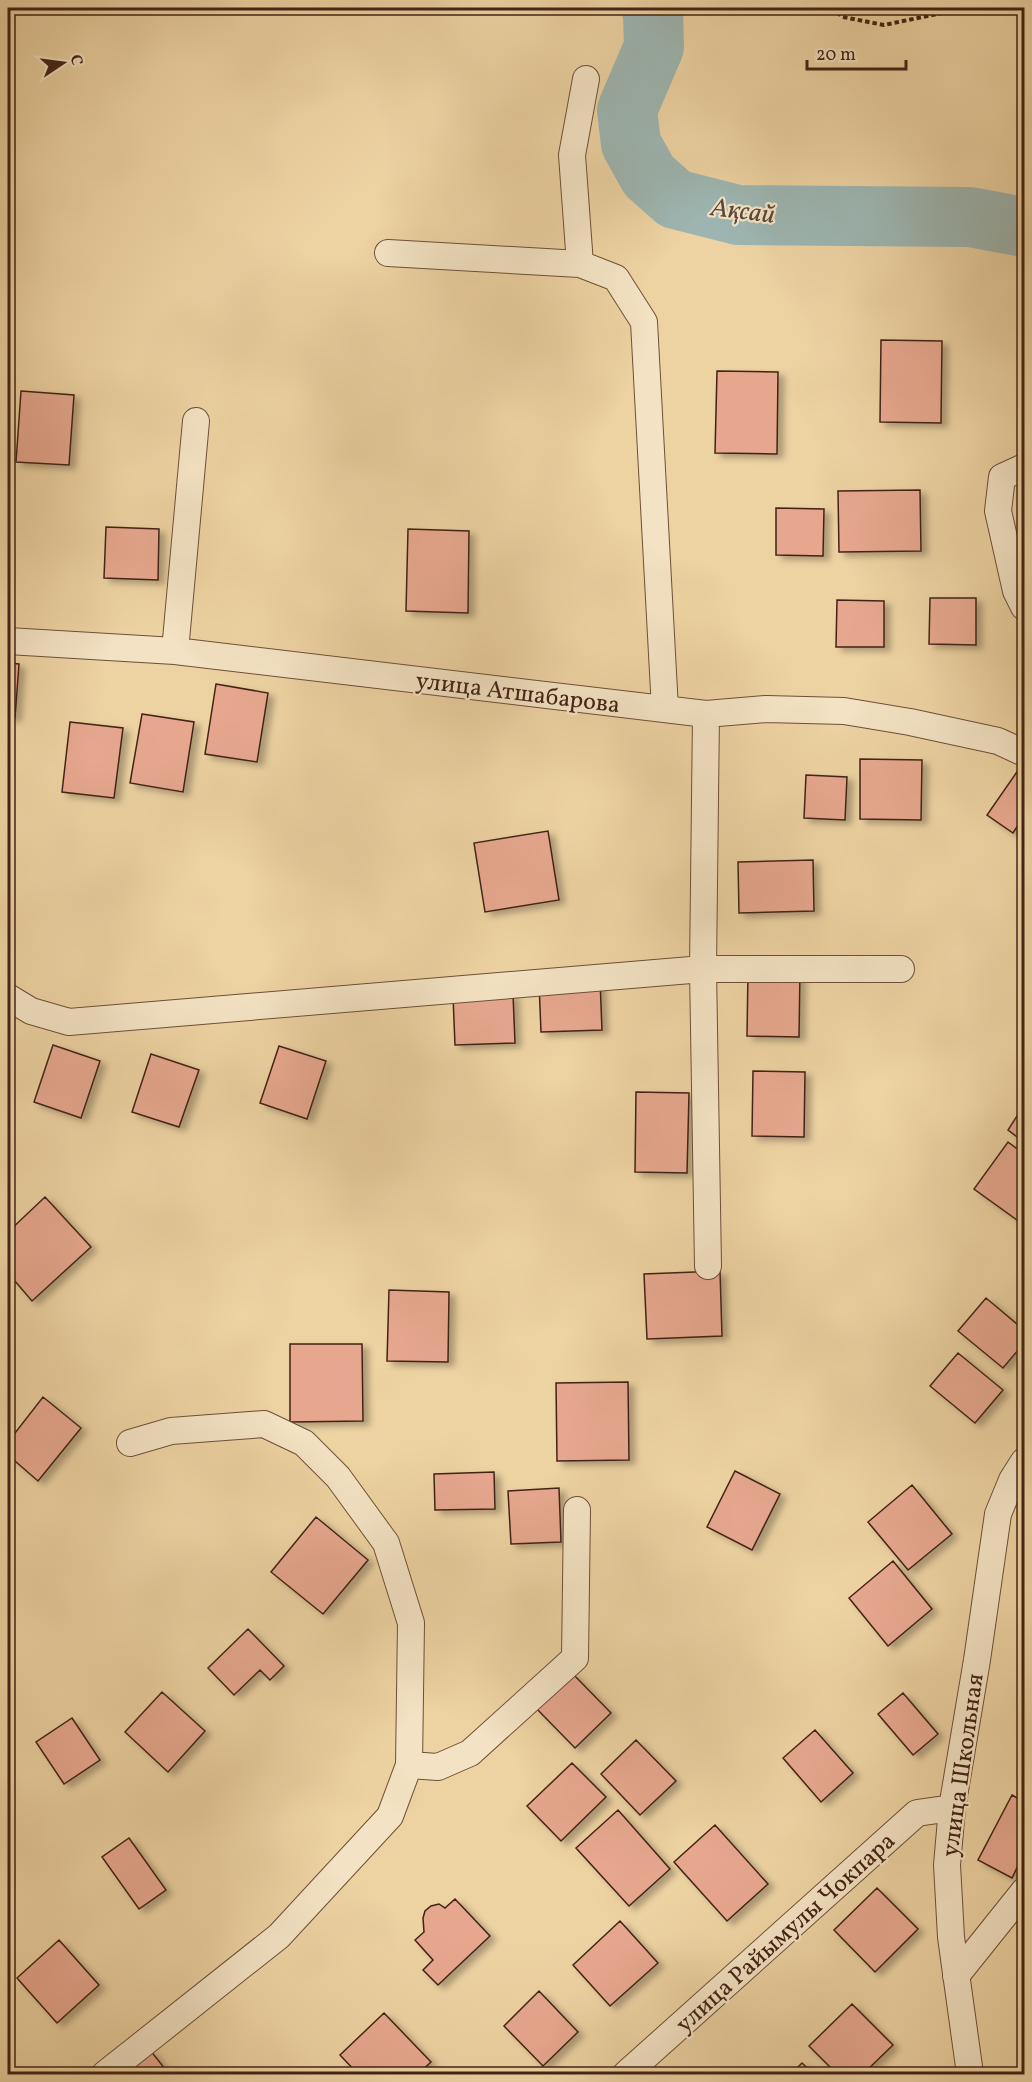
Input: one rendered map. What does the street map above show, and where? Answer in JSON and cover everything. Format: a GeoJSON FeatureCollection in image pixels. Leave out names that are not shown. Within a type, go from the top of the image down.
{"type":"FeatureCollection","features":[{"type":"Feature","properties":{"kind":"street"},"geometry":{"type":"LineString","coordinates":[[580,264],[572,155],[586,79]]}},
{"type":"Feature","properties":{"kind":"street"},"geometry":{"type":"LineString","coordinates":[[388,253],[580,264],[616,278],[644,322],[665,709]]}},
{"type":"Feature","properties":{"kind":"street"},"geometry":{"type":"LineString","coordinates":[[175,651],[196,421]]}},
{"type":"Feature","properties":{"kind":"street"},"geometry":{"type":"LineString","coordinates":[[1024,467],[1002,477],[998,512],[1016,591],[1024,607]]}},
{"type":"Feature","properties":{"kind":"street","name":"улица Атшабарова"},"geometry":{"type":"LineString","coordinates":[[8,641],[175,651],[706,714],[766,709],[844,711],[910,722],[998,741],[1024,753]]}},
{"type":"Feature","properties":{"kind":"street"},"geometry":{"type":"LineString","coordinates":[[706,714],[703,969],[708,1266]]}},
{"type":"Feature","properties":{"kind":"street"},"geometry":{"type":"LineString","coordinates":[[8,997],[31,1011],[69,1022],[703,969],[901,969]]}},
{"type":"Feature","properties":{"kind":"street"},"geometry":{"type":"LineString","coordinates":[[105,2074],[279,1936],[390,1816],[409,1765],[411,1623],[386,1543],[338,1477],[304,1443],[264,1424],[171,1431],[130,1443]]}},
{"type":"Feature","properties":{"kind":"street","name":"улица Школьная"},"geometry":{"type":"LineString","coordinates":[[970,2074],[951,1937],[947,1865],[952,1808],[977,1660],[998,1514],[1012,1480],[1024,1461]]}},
{"type":"Feature","properties":{"kind":"street"},"geometry":{"type":"LineString","coordinates":[[409,1765],[438,1767],[470,1753],[575,1658],[577,1510]]}},
{"type":"Feature","properties":{"kind":"street","name":"улица Райымулы Чокпара"},"geometry":{"type":"LineString","coordinates":[[626,2074],[917,1814],[952,1808]]}},
{"type":"Feature","properties":{"kind":"street"},"geometry":{"type":"LineString","coordinates":[[956,1976],[1024,1891]]}},
{"type":"Feature","properties":{"kind":"path"},"geometry":{"type":"LineString","coordinates":[[831,8],[843,17],[884,26],[966,8]]}},
{"type":"Feature","properties":{"kind":"building"},"geometry":{"type":"Polygon","coordinates":[[[881,340],[942,341],[941,423],[880,422],[881,340]]]}},
{"type":"Feature","properties":{"kind":"building"},"geometry":{"type":"Polygon","coordinates":[[[717,371],[778,372],[777,454],[715,453],[717,371]]]}},
{"type":"Feature","properties":{"kind":"building"},"geometry":{"type":"Polygon","coordinates":[[[21,391],[74,395],[69,465],[16,462],[21,391]]]}},
{"type":"Feature","properties":{"kind":"building"},"geometry":{"type":"Polygon","coordinates":[[[920,490],[921,551],[839,552],[838,491],[920,490]]]}},
{"type":"Feature","properties":{"kind":"building"},"geometry":{"type":"Polygon","coordinates":[[[776,508],[824,509],[823,556],[776,555],[776,508]]]}},
{"type":"Feature","properties":{"kind":"building"},"geometry":{"type":"Polygon","coordinates":[[[106,527],[159,529],[158,580],[104,578],[106,527]]]}},
{"type":"Feature","properties":{"kind":"building"},"geometry":{"type":"Polygon","coordinates":[[[408,529],[469,531],[468,613],[406,611],[408,529]]]}},
{"type":"Feature","properties":{"kind":"building"},"geometry":{"type":"Polygon","coordinates":[[[930,598],[976,598],[976,645],[929,644],[930,598]]]}},
{"type":"Feature","properties":{"kind":"building"},"geometry":{"type":"Polygon","coordinates":[[[837,600],[884,601],[884,647],[836,647],[837,600]]]}},
{"type":"Feature","properties":{"kind":"building"},"geometry":{"type":"Polygon","coordinates":[[[8,663],[19,664],[15,718],[8,717],[8,663]]]}},
{"type":"Feature","properties":{"kind":"building"},"geometry":{"type":"Polygon","coordinates":[[[216,684],[268,693],[257,762],[205,754],[216,684]]]}},
{"type":"Feature","properties":{"kind":"building"},"geometry":{"type":"Polygon","coordinates":[[[142,714],[194,722],[183,792],[130,783],[142,714]]]}},
{"type":"Feature","properties":{"kind":"building"},"geometry":{"type":"Polygon","coordinates":[[[70,722],[123,728],[114,798],[62,792],[70,722]]]}},
{"type":"Feature","properties":{"kind":"building"},"geometry":{"type":"Polygon","coordinates":[[[860,759],[922,760],[921,820],[860,819],[860,759]]]}},
{"type":"Feature","properties":{"kind":"building"},"geometry":{"type":"Polygon","coordinates":[[[1021,766],[1024,768],[1024,816],[1013,833],[987,815],[1021,766]]]}},
{"type":"Feature","properties":{"kind":"building"},"geometry":{"type":"Polygon","coordinates":[[[806,775],[847,777],[845,820],[804,818],[806,775]]]}},
{"type":"Feature","properties":{"kind":"building"},"geometry":{"type":"Polygon","coordinates":[[[548,831],[559,900],[485,912],[474,843],[548,831]]]}},
{"type":"Feature","properties":{"kind":"building"},"geometry":{"type":"Polygon","coordinates":[[[813,860],[814,911],[739,913],[738,862],[813,860]]]}},
{"type":"Feature","properties":{"kind":"building"},"geometry":{"type":"Polygon","coordinates":[[[748,971],[800,971],[799,1037],[747,1036],[748,971]]]}},
{"type":"Feature","properties":{"kind":"building"},"geometry":{"type":"Polygon","coordinates":[[[600,980],[602,1030],[541,1032],[539,983],[600,980]]]}},
{"type":"Feature","properties":{"kind":"building"},"geometry":{"type":"Polygon","coordinates":[[[513,994],[515,1043],[455,1045],[453,996],[513,994]]]}},
{"type":"Feature","properties":{"kind":"building"},"geometry":{"type":"Polygon","coordinates":[[[53,1045],[100,1061],[81,1118],[34,1102],[53,1045]]]}},
{"type":"Feature","properties":{"kind":"building"},"geometry":{"type":"Polygon","coordinates":[[[279,1046],[326,1061],[307,1119],[260,1103],[279,1046]]]}},
{"type":"Feature","properties":{"kind":"building"},"geometry":{"type":"Polygon","coordinates":[[[151,1054],[199,1070],[179,1127],[132,1112],[151,1054]]]}},
{"type":"Feature","properties":{"kind":"building"},"geometry":{"type":"Polygon","coordinates":[[[753,1071],[805,1072],[804,1137],[752,1136],[753,1071]]]}},
{"type":"Feature","properties":{"kind":"building"},"geometry":{"type":"Polygon","coordinates":[[[636,1092],[689,1093],[687,1173],[635,1172],[636,1092]]]}},
{"type":"Feature","properties":{"kind":"building"},"geometry":{"type":"Polygon","coordinates":[[[1024,1105],[1024,1142],[1008,1130],[1024,1105]]]}},
{"type":"Feature","properties":{"kind":"building"},"geometry":{"type":"Polygon","coordinates":[[[1008,1142],[1024,1154],[1024,1225],[974,1189],[1008,1142]]]}},
{"type":"Feature","properties":{"kind":"building"},"geometry":{"type":"Polygon","coordinates":[[[45,1197],[91,1247],[32,1301],[8,1273],[8,1232],[45,1197]]]}},
{"type":"Feature","properties":{"kind":"building"},"geometry":{"type":"Polygon","coordinates":[[[720,1271],[722,1336],[647,1339],[644,1274],[720,1271]]]}},
{"type":"Feature","properties":{"kind":"building"},"geometry":{"type":"Polygon","coordinates":[[[389,1290],[449,1292],[448,1362],[387,1361],[389,1290]]]}},
{"type":"Feature","properties":{"kind":"building"},"geometry":{"type":"Polygon","coordinates":[[[986,1298],[1024,1330],[1024,1343],[1003,1368],[958,1331],[986,1298]]]}},
{"type":"Feature","properties":{"kind":"building"},"geometry":{"type":"Polygon","coordinates":[[[290,1344],[362,1344],[363,1421],[290,1422],[290,1344]]]}},
{"type":"Feature","properties":{"kind":"building"},"geometry":{"type":"Polygon","coordinates":[[[958,1353],[1003,1390],[975,1423],[930,1386],[958,1353]]]}},
{"type":"Feature","properties":{"kind":"building"},"geometry":{"type":"Polygon","coordinates":[[[628,1382],[629,1460],[557,1461],[556,1383],[628,1382]]]}},
{"type":"Feature","properties":{"kind":"building"},"geometry":{"type":"Polygon","coordinates":[[[43,1397],[81,1428],[38,1481],[8,1455],[8,1442],[43,1397]]]}},
{"type":"Feature","properties":{"kind":"building"},"geometry":{"type":"Polygon","coordinates":[[[735,1471],[780,1494],[752,1550],[707,1527],[735,1471]]]}},
{"type":"Feature","properties":{"kind":"building"},"geometry":{"type":"Polygon","coordinates":[[[494,1472],[495,1509],[435,1510],[434,1474],[494,1472]]]}},
{"type":"Feature","properties":{"kind":"building"},"geometry":{"type":"Polygon","coordinates":[[[912,1485],[952,1534],[908,1570],[868,1522],[912,1485]]]}},
{"type":"Feature","properties":{"kind":"building"},"geometry":{"type":"Polygon","coordinates":[[[559,1488],[561,1542],[511,1544],[508,1491],[559,1488]]]}},
{"type":"Feature","properties":{"kind":"building"},"geometry":{"type":"Polygon","coordinates":[[[316,1517],[368,1560],[323,1614],[271,1572],[316,1517]]]}},
{"type":"Feature","properties":{"kind":"building"},"geometry":{"type":"Polygon","coordinates":[[[893,1561],[932,1609],[888,1646],[849,1598],[893,1561]]]}},
{"type":"Feature","properties":{"kind":"building"},"geometry":{"type":"Polygon","coordinates":[[[248,1629],[284,1666],[270,1680],[260,1670],[234,1695],[208,1668],[248,1629]]]}},
{"type":"Feature","properties":{"kind":"building"},"geometry":{"type":"Polygon","coordinates":[[[571,1672],[611,1713],[575,1748],[535,1707],[571,1672]]]}},
{"type":"Feature","properties":{"kind":"building"},"geometry":{"type":"Polygon","coordinates":[[[162,1692],[205,1731],[168,1772],[125,1732],[162,1692]]]}},
{"type":"Feature","properties":{"kind":"building"},"geometry":{"type":"Polygon","coordinates":[[[903,1693],[938,1734],[913,1755],[878,1714],[903,1693]]]}},
{"type":"Feature","properties":{"kind":"building"},"geometry":{"type":"Polygon","coordinates":[[[72,1718],[100,1760],[64,1784],[36,1742],[72,1718]]]}},
{"type":"Feature","properties":{"kind":"building"},"geometry":{"type":"Polygon","coordinates":[[[815,1730],[853,1773],[821,1802],[783,1758],[815,1730]]]}},
{"type":"Feature","properties":{"kind":"building"},"geometry":{"type":"Polygon","coordinates":[[[636,1740],[676,1781],[640,1815],[601,1774],[636,1740]]]}},
{"type":"Feature","properties":{"kind":"building"},"geometry":{"type":"Polygon","coordinates":[[[572,1763],[606,1797],[561,1841],[527,1806],[572,1763]]]}},
{"type":"Feature","properties":{"kind":"building"},"geometry":{"type":"Polygon","coordinates":[[[1012,1795],[1024,1802],[1024,1853],[1012,1878],[978,1860],[1012,1795]]]}},
{"type":"Feature","properties":{"kind":"building"},"geometry":{"type":"Polygon","coordinates":[[[618,1810],[670,1869],[629,1906],[576,1848],[618,1810]]]}},
{"type":"Feature","properties":{"kind":"building"},"geometry":{"type":"Polygon","coordinates":[[[715,1825],[768,1884],[727,1921],[674,1862],[715,1825]]]}},
{"type":"Feature","properties":{"kind":"building"},"geometry":{"type":"Polygon","coordinates":[[[129,1838],[166,1890],[139,1909],[102,1857],[129,1838]]]}},
{"type":"Feature","properties":{"kind":"building"},"geometry":{"type":"Polygon","coordinates":[[[877,1888],[918,1929],[875,1972],[834,1930],[877,1888]]]}},
{"type":"Feature","properties":{"kind":"building"},"geometry":{"type":"Polygon","coordinates":[[[455,1899],[490,1936],[438,1985],[423,1970],[433,1960],[415,1940],[424,1932],[425,1911],[439,1904],[445,1908],[455,1899]]]}},
{"type":"Feature","properties":{"kind":"building"},"geometry":{"type":"Polygon","coordinates":[[[620,1921],[658,1963],[610,2006],[573,1965],[620,1921]]]}},
{"type":"Feature","properties":{"kind":"building"},"geometry":{"type":"Polygon","coordinates":[[[59,1940],[99,1985],[57,2023],[17,1978],[59,1940]]]}},
{"type":"Feature","properties":{"kind":"building"},"geometry":{"type":"Polygon","coordinates":[[[539,1991],[578,2032],[543,2066],[504,2026],[539,1991]]]}},
{"type":"Feature","properties":{"kind":"building"},"geometry":{"type":"Polygon","coordinates":[[[852,2004],[893,2045],[863,2074],[837,2074],[809,2046],[852,2004]]]}},
{"type":"Feature","properties":{"kind":"building"},"geometry":{"type":"Polygon","coordinates":[[[384,2013],[431,2062],[418,2074],[358,2074],[340,2055],[384,2013]]]}},
{"type":"Feature","properties":{"kind":"building"},"geometry":{"type":"Polygon","coordinates":[[[150,2050],[169,2074],[119,2074],[150,2050]]]}},
{"type":"Feature","properties":{"kind":"building"},"geometry":{"type":"Polygon","coordinates":[[[802,2063],[814,2074],[791,2074],[802,2063]]]}},
{"type":"Feature","properties":{"kind":"waterway","name":"Ақсай"},"geometry":{"type":"LineString","coordinates":[[651,8],[654,47],[627,110],[631,144],[649,176],[675,199],[738,215],[970,217],[1024,227]]}}]}
